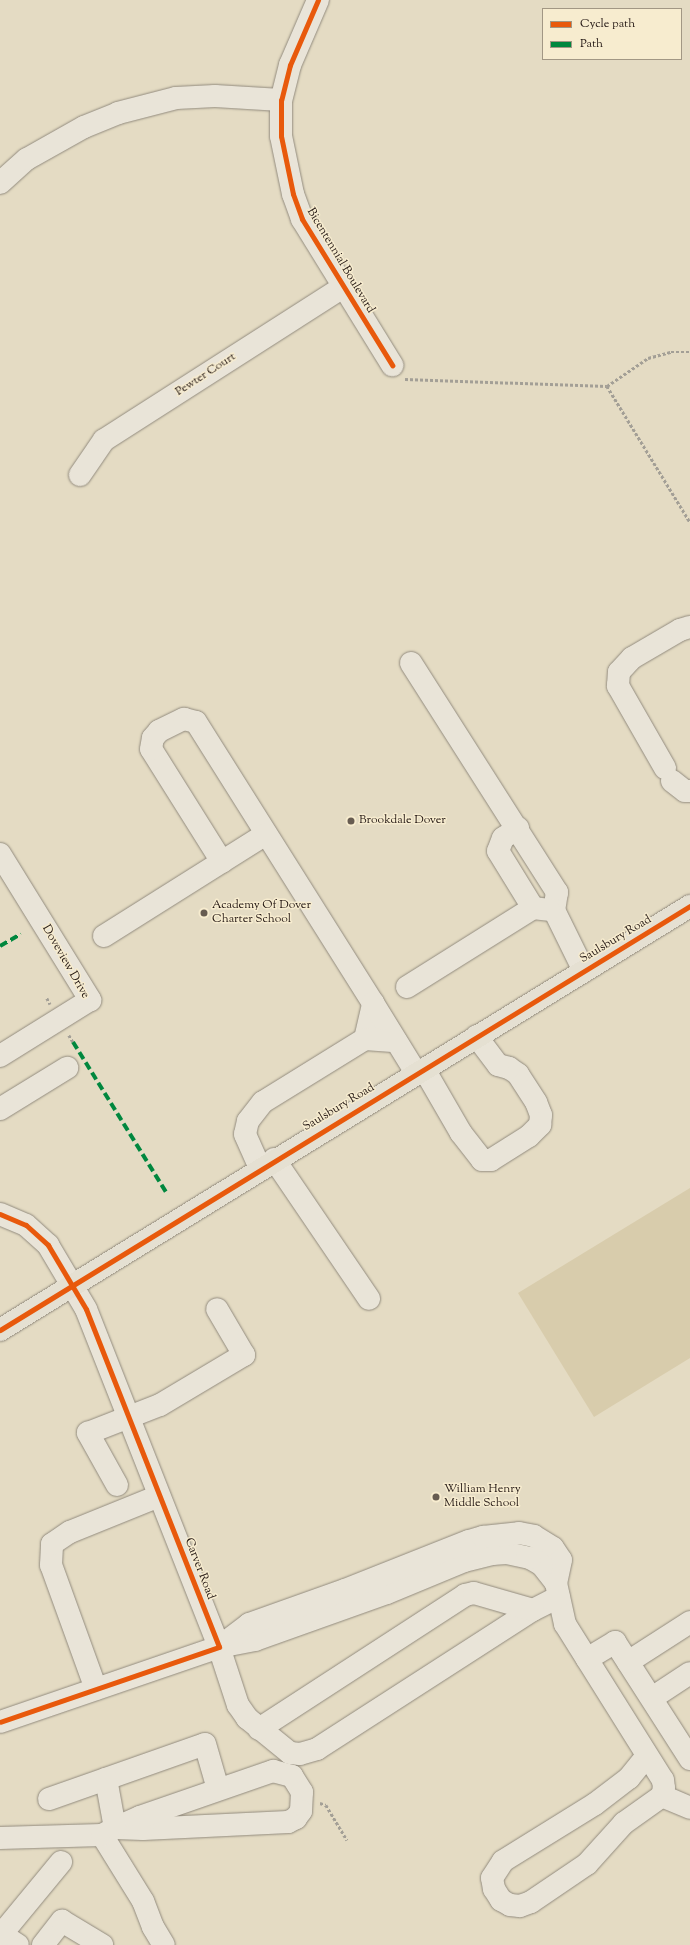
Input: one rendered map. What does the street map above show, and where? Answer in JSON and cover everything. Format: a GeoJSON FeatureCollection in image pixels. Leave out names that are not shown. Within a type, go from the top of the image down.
{"type":"FeatureCollection","features":[{"type":"Feature","properties":{"kind":"main road","name":"Saulsbury Road"},"geometry":{"type":"LineString","coordinates":[[0,1330],[267,1164],[690,906]]}},
{"type":"Feature","properties":{"kind":"street","name":"Bicentennial Boulevard"},"geometry":{"type":"LineString","coordinates":[[318,0],[290,65],[281,100],[281,136],[293,194],[302,219],[343,287],[398,372]]}},
{"type":"Feature","properties":{"kind":"street"},"geometry":{"type":"LineString","coordinates":[[0,183],[26,160],[84,127],[118,113],[176,98],[215,96],[281,100]]}},
{"type":"Feature","properties":{"kind":"street","name":"Pewter Court"},"geometry":{"type":"LineString","coordinates":[[80,475],[104,440],[343,287]]}},
{"type":"Feature","properties":{"kind":"street"},"geometry":{"type":"LineString","coordinates":[[676,780],[618,686],[619,672],[632,658],[680,630],[690,627]]}},
{"type":"Feature","properties":{"kind":"street"},"geometry":{"type":"LineString","coordinates":[[407,987],[546,910],[557,892],[514,830],[410,663]]}},
{"type":"Feature","properties":{"kind":"street"},"geometry":{"type":"LineString","coordinates":[[222,862],[151,749],[153,738],[159,731],[184,719],[196,722],[373,1002],[396,1041],[420,1071],[461,1133],[482,1160],[491,1160],[529,1136],[540,1125],[541,1115],[536,1102],[518,1074],[510,1068],[498,1065],[476,1036]]}},
{"type":"Feature","properties":{"kind":"street"},"geometry":{"type":"LineString","coordinates":[[514,830],[503,838],[498,851],[546,910],[584,971]]}},
{"type":"Feature","properties":{"kind":"street"},"geometry":{"type":"LineString","coordinates":[[104,936],[266,834]]}},
{"type":"Feature","properties":{"kind":"street","name":"Doveview Drive"},"geometry":{"type":"LineString","coordinates":[[0,854],[90,1000],[0,1056]]}},
{"type":"Feature","properties":{"kind":"street"},"geometry":{"type":"LineString","coordinates":[[365,1039],[373,1002]]}},
{"type":"Feature","properties":{"kind":"street"},"geometry":{"type":"LineString","coordinates":[[369,1299],[245,1134],[255,1110],[263,1102],[365,1039],[396,1041]]}},
{"type":"Feature","properties":{"kind":"street"},"geometry":{"type":"LineString","coordinates":[[0,1109],[67,1068]]}},
{"type":"Feature","properties":{"kind":"street","name":"Carver Road"},"geometry":{"type":"LineString","coordinates":[[0,1214],[26,1225],[37,1233],[57,1258],[73,1284],[86,1309],[129,1417],[219,1647],[238,1705],[259,1729],[290,1753],[310,1753],[533,1610],[558,1590]]}},
{"type":"Feature","properties":{"kind":"street"},"geometry":{"type":"LineString","coordinates":[[117,1484],[88,1433],[160,1405],[244,1355],[217,1309]]}},
{"type":"Feature","properties":{"kind":"street"},"geometry":{"type":"LineString","coordinates":[[96,1689],[51,1565],[52,1544],[70,1532],[159,1496]]}},
{"type":"Feature","properties":{"kind":"street"},"geometry":{"type":"LineString","coordinates":[[0,1722],[219,1647],[255,1640],[388,1593],[464,1562],[492,1554],[506,1553],[530,1558],[542,1565],[558,1590],[565,1624],[663,1780],[664,1788],[662,1796],[624,1823],[587,1864],[531,1902],[520,1906],[510,1905],[501,1900],[494,1889],[492,1878],[503,1861],[595,1804],[629,1778],[647,1756]]}},
{"type":"Feature","properties":{"kind":"street"},"geometry":{"type":"LineString","coordinates":[[259,1729],[465,1595],[474,1593],[533,1610]]}},
{"type":"Feature","properties":{"kind":"street"},"geometry":{"type":"LineString","coordinates":[[628,1662],[690,1622]]}},
{"type":"Feature","properties":{"kind":"street"},"geometry":{"type":"LineString","coordinates":[[587,1659],[614,1642],[687,1749]]}},
{"type":"Feature","properties":{"kind":"street"},"geometry":{"type":"LineString","coordinates":[[652,1698],[690,1673]]}},
{"type":"Feature","properties":{"kind":"street"},"geometry":{"type":"LineString","coordinates":[[49,1799],[205,1744],[218,1789]]}},
{"type":"Feature","properties":{"kind":"street"},"geometry":{"type":"LineString","coordinates":[[0,1838],[279,1823],[296,1818],[301,1811],[302,1792],[299,1783],[292,1776],[282,1771],[273,1771],[140,1817],[108,1832]]}},
{"type":"Feature","properties":{"kind":"street"},"geometry":{"type":"LineString","coordinates":[[106,1779],[108,1832],[143,1901],[153,1927],[164,1945]]}},
{"type":"Feature","properties":{"kind":"street"},"geometry":{"type":"LineString","coordinates":[[662,1796],[690,1808]]}},
{"type":"Feature","properties":{"kind":"street"},"geometry":{"type":"LineString","coordinates":[[6,1938],[61,1862]]}},
{"type":"Feature","properties":{"kind":"street"},"geometry":{"type":"LineString","coordinates":[[43,1945],[62,1921],[102,1945]]}},
{"type":"Feature","properties":{"kind":"path"},"geometry":{"type":"LineString","coordinates":[[398,372],[607,386],[648,358],[670,352],[690,352]]}},
{"type":"Feature","properties":{"kind":"path"},"geometry":{"type":"LineString","coordinates":[[607,386],[690,522]]}},
{"type":"Feature","properties":{"kind":"path"},"geometry":{"type":"LineString","coordinates":[[314,1802],[326,1805],[347,1840]]}},
{"type":"Feature","properties":{"kind":"shaded area"},"geometry":{"type":"Polygon","coordinates":[[[690,1188],[690,1358],[594,1417],[518,1293],[690,1188]]]}},
{"type":"Feature","properties":{"kind":"marked path"},"geometry":{"type":"LineString","coordinates":[[0,946],[21,934]]}},
{"type":"Feature","properties":{"kind":"marked path"},"geometry":{"type":"LineString","coordinates":[[73,1042],[166,1192]]}},
{"type":"Feature","properties":{"kind":"cycle path"},"geometry":{"type":"LineString","coordinates":[[318,0],[290,65],[281,100],[281,136],[293,194],[302,219],[392,365]]}},
{"type":"Feature","properties":{"kind":"cycle path"},"geometry":{"type":"LineString","coordinates":[[0,1330],[690,906]]}},
{"type":"Feature","properties":{"kind":"cycle path"},"geometry":{"type":"LineString","coordinates":[[0,1214],[26,1225],[48,1245],[86,1309],[219,1647],[0,1722]]}},
{"type":"Feature","properties":{"kind":"place","name":"Brookdale Dover"},"geometry":{"type":"Point","coordinates":[351,821]}},
{"type":"Feature","properties":{"kind":"place","name":"Academy Of Dover Charter School"},"geometry":{"type":"Point","coordinates":[204,913]}},
{"type":"Feature","properties":{"kind":"place","name":"William Henry Middle School"},"geometry":{"type":"Point","coordinates":[436,1497]}}]}
